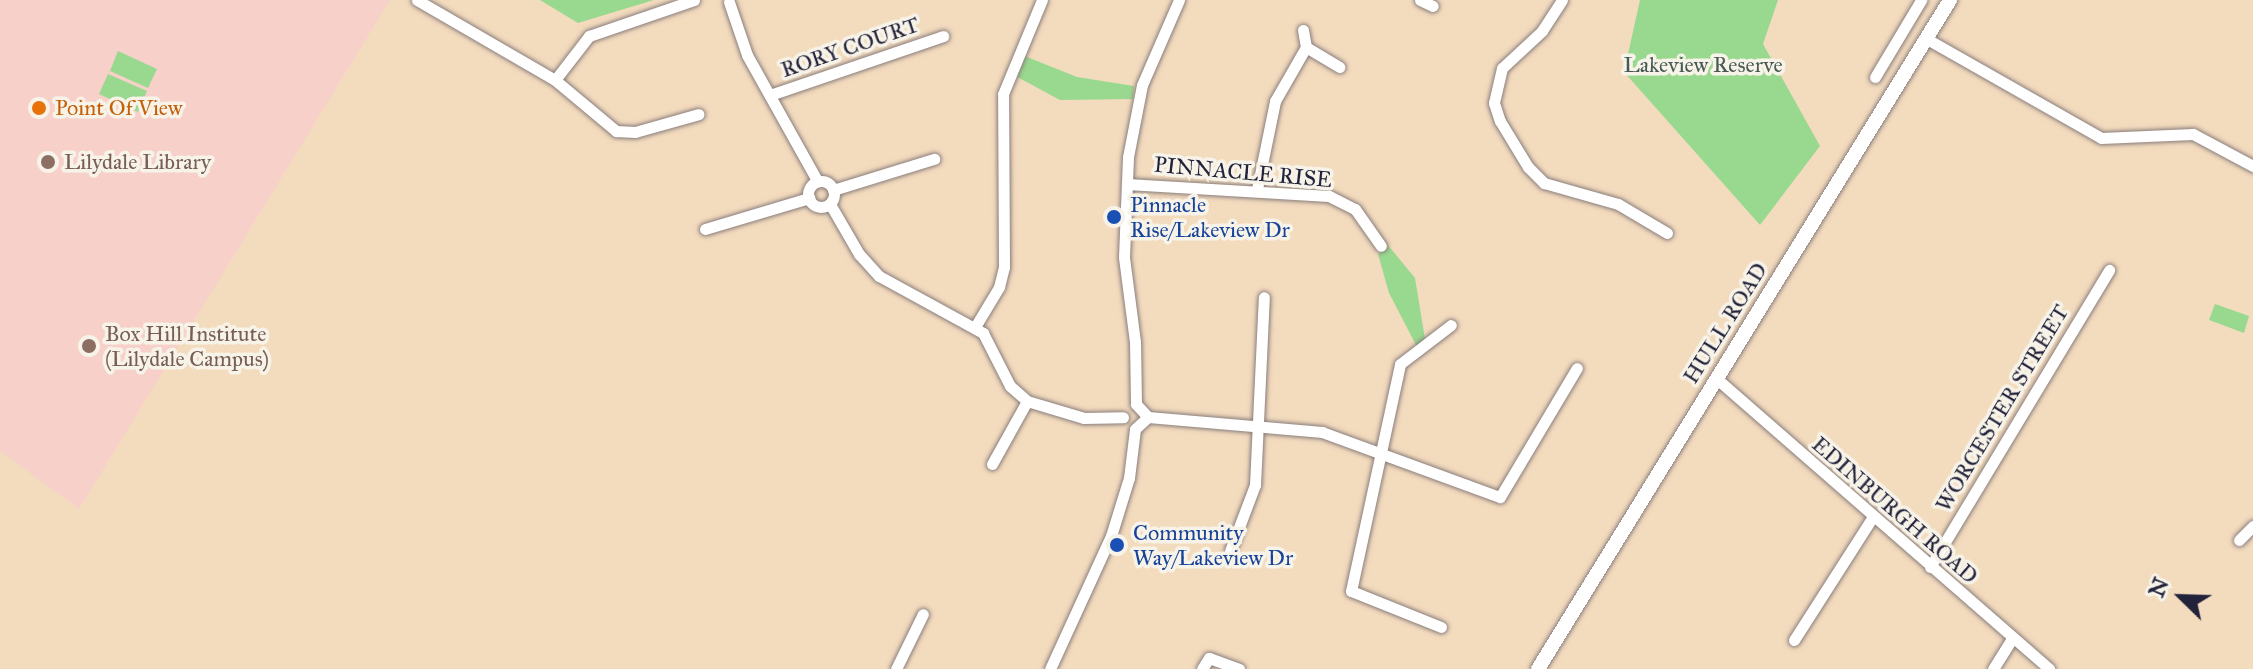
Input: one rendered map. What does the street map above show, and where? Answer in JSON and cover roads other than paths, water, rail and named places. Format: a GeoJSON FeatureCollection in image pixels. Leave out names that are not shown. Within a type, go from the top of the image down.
{"type":"FeatureCollection","features":[{"type":"Feature","properties":{"kind":"main road","name":"HULL ROAD"},"geometry":{"type":"LineString","coordinates":[[1538,669],[1950,0]]}},
{"type":"Feature","properties":{"kind":"street"},"geometry":{"type":"LineString","coordinates":[[417,0],[555,80],[607,125],[625,133],[699,114]]}},
{"type":"Feature","properties":{"kind":"street"},"geometry":{"type":"LineString","coordinates":[[555,80],[589,36],[694,0]]}},
{"type":"Feature","properties":{"kind":"street"},"geometry":{"type":"LineString","coordinates":[[975,327],[999,287],[1004,267],[1003,94],[1042,0]]}},
{"type":"Feature","properties":{"kind":"street"},"geometry":{"type":"LineString","coordinates":[[1179,0],[1142,85],[1127,184],[1125,279],[1135,342],[1136,404],[1148,417],[1322,432],[1500,497],[1577,368]]}},
{"type":"Feature","properties":{"kind":"street"},"geometry":{"type":"LineString","coordinates":[[1420,0],[1433,6]]}},
{"type":"Feature","properties":{"kind":"street"},"geometry":{"type":"LineString","coordinates":[[1562,0],[1542,31],[1502,68],[1494,103],[1500,121],[1544,183],[1618,204],[1667,233]]}},
{"type":"Feature","properties":{"kind":"street"},"geometry":{"type":"LineString","coordinates":[[1875,77],[1921,0]]}},
{"type":"Feature","properties":{"kind":"street"},"geometry":{"type":"LineString","coordinates":[[729,1],[740,41],[818,182],[833,190],[934,159]]}},
{"type":"Feature","properties":{"kind":"street"},"geometry":{"type":"LineString","coordinates":[[1257,189],[1271,114],[1285,78],[1306,47],[1303,30]]}},
{"type":"Feature","properties":{"kind":"street","name":"RORY COURT"},"geometry":{"type":"LineString","coordinates":[[770,95],[943,36]]}},
{"type":"Feature","properties":{"kind":"street"},"geometry":{"type":"LineString","coordinates":[[1927,39],[2101,138],[2193,134],[2253,166]]}},
{"type":"Feature","properties":{"kind":"street"},"geometry":{"type":"LineString","coordinates":[[1306,47],[1339,67]]}},
{"type":"Feature","properties":{"kind":"street"},"geometry":{"type":"LineString","coordinates":[[705,229],[809,198],[818,182]]}},
{"type":"Feature","properties":{"kind":"street","name":"PINNACLE RISE"},"geometry":{"type":"LineString","coordinates":[[1127,184],[1257,189],[1344,201],[1364,218],[1381,246]]}},
{"type":"Feature","properties":{"kind":"street"},"geometry":{"type":"LineString","coordinates":[[833,190],[830,204],[859,254],[879,276],[935,310],[975,327],[990,342],[1010,386],[1027,401],[1084,418],[1123,417],[1135,429]]}},
{"type":"Feature","properties":{"kind":"street"},"geometry":{"type":"LineString","coordinates":[[809,198],[814,205],[830,204]]}},
{"type":"Feature","properties":{"kind":"street","name":"WORCESTER STREET"},"geometry":{"type":"LineString","coordinates":[[1930,567],[2109,270]]}},
{"type":"Feature","properties":{"kind":"street"},"geometry":{"type":"LineString","coordinates":[[1230,551],[1255,485],[1264,297]]}},
{"type":"Feature","properties":{"kind":"street"},"geometry":{"type":"LineString","coordinates":[[1441,627],[1351,591],[1400,364],[1451,325]]}},
{"type":"Feature","properties":{"kind":"street","name":"EDINBURGH ROAD"},"geometry":{"type":"LineString","coordinates":[[1717,379],[1872,518],[2049,669]]}},
{"type":"Feature","properties":{"kind":"street"},"geometry":{"type":"LineString","coordinates":[[992,464],[1027,401]]}},
{"type":"Feature","properties":{"kind":"street"},"geometry":{"type":"LineString","coordinates":[[1123,417],[1126,408],[1136,404]]}},
{"type":"Feature","properties":{"kind":"street"},"geometry":{"type":"LineString","coordinates":[[1050,669],[1114,526],[1135,429],[1148,417]]}},
{"type":"Feature","properties":{"kind":"street"},"geometry":{"type":"LineString","coordinates":[[1794,640],[1872,518]]}},
{"type":"Feature","properties":{"kind":"street"},"geometry":{"type":"LineString","coordinates":[[2239,540],[2253,526]]}},
{"type":"Feature","properties":{"kind":"street"},"geometry":{"type":"LineString","coordinates":[[896,669],[923,614]]}},
{"type":"Feature","properties":{"kind":"street"},"geometry":{"type":"LineString","coordinates":[[1993,669],[2012,638]]}},
{"type":"Feature","properties":{"kind":"street"},"geometry":{"type":"LineString","coordinates":[[1202,669],[1209,658],[1239,669]]}},
{"type":"Feature","properties":{"kind":"place","name":"Point Of View"},"geometry":{"type":"Point","coordinates":[39,108]}},
{"type":"Feature","properties":{"kind":"place","name":"Lilydale Library"},"geometry":{"type":"Point","coordinates":[48,162]}},
{"type":"Feature","properties":{"kind":"place","name":"Pinnacle Rise/Lakeview Dr"},"geometry":{"type":"Point","coordinates":[1114,217]}},
{"type":"Feature","properties":{"kind":"place","name":"Box Hill Institute (Lilydale Campus)"},"geometry":{"type":"Point","coordinates":[89,346]}},
{"type":"Feature","properties":{"kind":"place","name":"Community Way/Lakeview Dr"},"geometry":{"type":"Point","coordinates":[1117,545]}},
{"type":"Feature","properties":{"kind":"park label","name":"Lakeview Reserve"},"geometry":{"type":"Point","coordinates":[1703,65]}}]}
